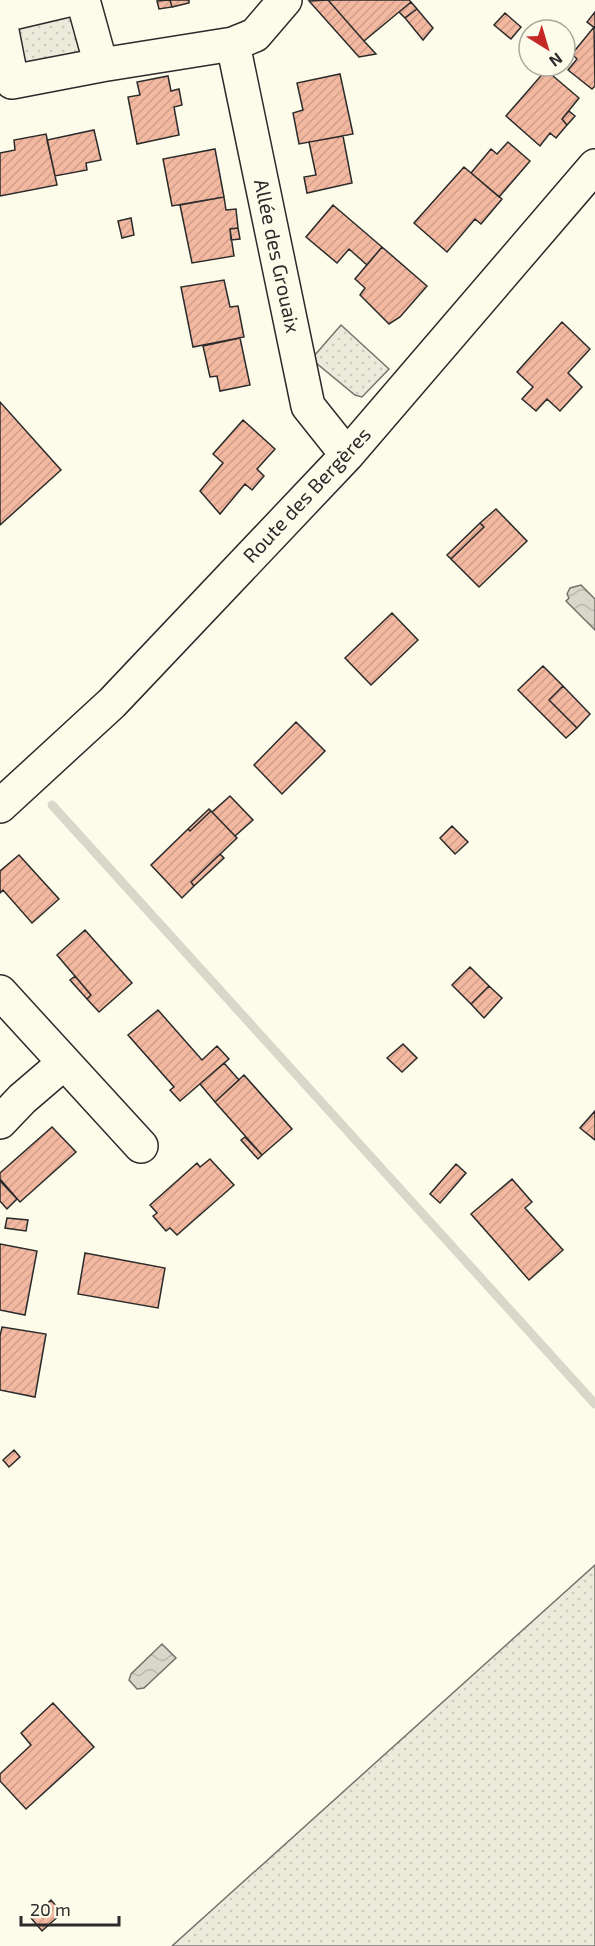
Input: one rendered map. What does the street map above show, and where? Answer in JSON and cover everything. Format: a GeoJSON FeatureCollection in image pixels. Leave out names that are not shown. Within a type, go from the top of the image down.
{"type":"FeatureCollection","features":[{"type":"Feature","properties":{"kind":"street"},"geometry":{"type":"LineString","coordinates":[[68,0],[0,18],[12,82],[234,44],[255,34],[285,0]]}},
{"type":"Feature","properties":{"kind":"street"},"geometry":{"type":"LineString","coordinates":[[83,0],[102,65]]}},
{"type":"Feature","properties":{"kind":"street","name":"Allée des Grouaix"},"geometry":{"type":"LineString","coordinates":[[234,44],[308,406],[347,455]]}},
{"type":"Feature","properties":{"kind":"street","name":"Route des Bergères"},"geometry":{"type":"LineString","coordinates":[[0,806],[112,703],[347,455],[595,166]]}},
{"type":"Feature","properties":{"kind":"street"},"geometry":{"type":"LineString","coordinates":[[0,992],[141,1146]]}},
{"type":"Feature","properties":{"kind":"street"},"geometry":{"type":"LineString","coordinates":[[0,1122],[22,1099],[64,1063]]}},
{"type":"Feature","properties":{"kind":"shaded area"},"geometry":{"type":"Polygon","coordinates":[[[69,14],[78,35],[78,58],[25,69],[14,26],[69,14]]]}},
{"type":"Feature","properties":{"kind":"shaded area"},"geometry":{"type":"Polygon","coordinates":[[[341,325],[389,369],[362,397],[355,395],[315,362],[314,356],[341,325]]]}},
{"type":"Feature","properties":{"kind":"shaded area"},"geometry":{"type":"Polygon","coordinates":[[[595,1565],[595,1946],[172,1946],[595,1565]]]}},
{"type":"Feature","properties":{"kind":"water"},"geometry":{"type":"Polygon","coordinates":[[[581,585],[595,599],[595,630],[566,601],[569,598],[567,594],[570,588],[581,585]]]}},
{"type":"Feature","properties":{"kind":"water"},"geometry":{"type":"Polygon","coordinates":[[[162,1644],[176,1658],[144,1688],[137,1689],[129,1680],[131,1674],[162,1644]]]}},
{"type":"Feature","properties":{"kind":"building"},"geometry":{"type":"Polygon","coordinates":[[[170,0],[172,7],[159,9],[157,1],[170,0]]]}},
{"type":"Feature","properties":{"kind":"building"},"geometry":{"type":"Polygon","coordinates":[[[170,0],[189,0],[189,3],[172,7],[170,0]]]}},
{"type":"Feature","properties":{"kind":"building"},"geometry":{"type":"Polygon","coordinates":[[[328,0],[409,0],[411,2],[364,41],[328,0]]]}},
{"type":"Feature","properties":{"kind":"building"},"geometry":{"type":"Polygon","coordinates":[[[328,0],[376,54],[359,57],[309,1],[328,0]]]}},
{"type":"Feature","properties":{"kind":"building"},"geometry":{"type":"Polygon","coordinates":[[[411,2],[417,9],[405,18],[399,12],[411,2]]]}},
{"type":"Feature","properties":{"kind":"building"},"geometry":{"type":"Polygon","coordinates":[[[417,9],[433,28],[423,40],[405,18],[417,9]]]}},
{"type":"Feature","properties":{"kind":"building"},"geometry":{"type":"Polygon","coordinates":[[[595,12],[595,28],[587,22],[595,12]]]}},
{"type":"Feature","properties":{"kind":"building"},"geometry":{"type":"Polygon","coordinates":[[[505,13],[517,24],[517,32],[511,39],[494,25],[505,13]]]}},
{"type":"Feature","properties":{"kind":"building"},"geometry":{"type":"Polygon","coordinates":[[[594,27],[595,86],[592,89],[577,77],[577,48],[594,27]]]}},
{"type":"Feature","properties":{"kind":"building"},"geometry":{"type":"Polygon","coordinates":[[[340,74],[353,134],[299,144],[293,113],[303,110],[297,83],[340,74]]]}},
{"type":"Feature","properties":{"kind":"building"},"geometry":{"type":"Polygon","coordinates":[[[168,76],[171,91],[179,89],[182,105],[174,107],[179,135],[137,144],[128,97],[140,95],[137,82],[168,76]]]}},
{"type":"Feature","properties":{"kind":"building"},"geometry":{"type":"Polygon","coordinates":[[[539,78],[555,78],[579,98],[562,119],[567,125],[556,138],[550,133],[540,146],[506,116],[539,78]]]}},
{"type":"Feature","properties":{"kind":"building"},"geometry":{"type":"Polygon","coordinates":[[[569,111],[575,116],[567,125],[562,119],[569,111]]]}},
{"type":"Feature","properties":{"kind":"building"},"geometry":{"type":"Polygon","coordinates":[[[94,130],[101,160],[86,163],[87,170],[55,176],[47,140],[94,130]]]}},
{"type":"Feature","properties":{"kind":"building"},"geometry":{"type":"Polygon","coordinates":[[[46,134],[57,185],[0,196],[0,153],[15,150],[14,140],[46,134]]]}},
{"type":"Feature","properties":{"kind":"building"},"geometry":{"type":"Polygon","coordinates":[[[343,136],[352,183],[307,193],[304,177],[316,175],[309,142],[343,136]]]}},
{"type":"Feature","properties":{"kind":"building"},"geometry":{"type":"Polygon","coordinates":[[[508,142],[530,161],[499,197],[471,173],[491,149],[497,154],[508,142]]]}},
{"type":"Feature","properties":{"kind":"building"},"geometry":{"type":"Polygon","coordinates":[[[215,149],[224,197],[172,206],[163,159],[215,149]]]}},
{"type":"Feature","properties":{"kind":"building"},"geometry":{"type":"Polygon","coordinates":[[[464,167],[502,199],[481,224],[475,219],[447,252],[414,223],[464,167]]]}},
{"type":"Feature","properties":{"kind":"building"},"geometry":{"type":"Polygon","coordinates":[[[224,197],[226,210],[236,209],[238,228],[230,229],[234,256],[192,263],[180,205],[224,197]]]}},
{"type":"Feature","properties":{"kind":"building"},"geometry":{"type":"Polygon","coordinates":[[[333,205],[382,247],[367,265],[349,249],[337,263],[306,237],[333,205]]]}},
{"type":"Feature","properties":{"kind":"building"},"geometry":{"type":"Polygon","coordinates":[[[131,218],[134,235],[122,238],[118,221],[131,218]]]}},
{"type":"Feature","properties":{"kind":"building"},"geometry":{"type":"Polygon","coordinates":[[[238,228],[240,239],[231,240],[230,229],[238,228]]]}},
{"type":"Feature","properties":{"kind":"building"},"geometry":{"type":"Polygon","coordinates":[[[382,247],[427,286],[400,317],[389,324],[360,295],[365,288],[355,279],[382,247]]]}},
{"type":"Feature","properties":{"kind":"building"},"geometry":{"type":"Polygon","coordinates":[[[224,280],[230,307],[238,306],[244,337],[193,347],[181,287],[224,280]]]}},
{"type":"Feature","properties":{"kind":"building"},"geometry":{"type":"Polygon","coordinates":[[[562,322],[590,349],[568,373],[582,387],[560,411],[547,399],[536,411],[522,399],[533,387],[517,372],[562,322]]]}},
{"type":"Feature","properties":{"kind":"building"},"geometry":{"type":"Polygon","coordinates":[[[240,338],[250,385],[220,391],[217,376],[210,377],[203,346],[240,338]]]}},
{"type":"Feature","properties":{"kind":"building"},"geometry":{"type":"Polygon","coordinates":[[[0,402],[61,470],[0,525],[0,402]]]}},
{"type":"Feature","properties":{"kind":"building"},"geometry":{"type":"Polygon","coordinates":[[[243,420],[275,449],[257,469],[264,476],[252,490],[245,484],[220,514],[200,491],[223,463],[213,454],[243,420]]]}},
{"type":"Feature","properties":{"kind":"building"},"geometry":{"type":"Polygon","coordinates":[[[496,509],[527,541],[479,587],[451,559],[484,527],[480,523],[496,509]]]}},
{"type":"Feature","properties":{"kind":"building"},"geometry":{"type":"Polygon","coordinates":[[[480,523],[484,527],[451,559],[447,555],[480,523]]]}},
{"type":"Feature","properties":{"kind":"building"},"geometry":{"type":"Polygon","coordinates":[[[392,613],[418,640],[371,685],[345,658],[392,613]]]}},
{"type":"Feature","properties":{"kind":"building"},"geometry":{"type":"Polygon","coordinates":[[[543,666],[563,686],[549,700],[577,728],[566,738],[518,690],[543,666]]]}},
{"type":"Feature","properties":{"kind":"building"},"geometry":{"type":"Polygon","coordinates":[[[563,686],[590,714],[577,728],[549,700],[563,686]]]}},
{"type":"Feature","properties":{"kind":"building"},"geometry":{"type":"Polygon","coordinates":[[[296,722],[325,751],[282,794],[254,765],[296,722]]]}},
{"type":"Feature","properties":{"kind":"building"},"geometry":{"type":"Polygon","coordinates":[[[230,796],[253,820],[235,836],[212,812],[230,796]]]}},
{"type":"Feature","properties":{"kind":"building"},"geometry":{"type":"Polygon","coordinates":[[[209,809],[211,811],[190,831],[188,829],[209,809]]]}},
{"type":"Feature","properties":{"kind":"building"},"geometry":{"type":"Polygon","coordinates":[[[211,811],[237,838],[191,882],[194,886],[182,898],[151,865],[188,829],[190,831],[211,811]]]}},
{"type":"Feature","properties":{"kind":"building"},"geometry":{"type":"Polygon","coordinates":[[[452,826],[468,842],[455,854],[440,838],[452,826]]]}},
{"type":"Feature","properties":{"kind":"building"},"geometry":{"type":"Polygon","coordinates":[[[220,854],[224,858],[194,886],[191,882],[220,854]]]}},
{"type":"Feature","properties":{"kind":"building"},"geometry":{"type":"Polygon","coordinates":[[[19,855],[59,899],[32,923],[3,890],[0,893],[0,871],[19,855]]]}},
{"type":"Feature","properties":{"kind":"building"},"geometry":{"type":"Polygon","coordinates":[[[85,930],[132,983],[99,1012],[87,999],[91,995],[57,955],[85,930]]]}},
{"type":"Feature","properties":{"kind":"building"},"geometry":{"type":"Polygon","coordinates":[[[470,967],[489,986],[471,1004],[452,985],[470,967]]]}},
{"type":"Feature","properties":{"kind":"building"},"geometry":{"type":"Polygon","coordinates":[[[75,976],[91,995],[87,999],[70,980],[75,976]]]}},
{"type":"Feature","properties":{"kind":"building"},"geometry":{"type":"Polygon","coordinates":[[[489,986],[502,998],[484,1018],[471,1004],[489,986]]]}},
{"type":"Feature","properties":{"kind":"building"},"geometry":{"type":"Polygon","coordinates":[[[158,1010],[202,1060],[217,1046],[229,1059],[180,1101],[170,1090],[174,1087],[128,1035],[158,1010]]]}},
{"type":"Feature","properties":{"kind":"building"},"geometry":{"type":"Polygon","coordinates":[[[403,1044],[417,1058],[402,1072],[387,1058],[403,1044]]]}},
{"type":"Feature","properties":{"kind":"building"},"geometry":{"type":"Polygon","coordinates":[[[224,1063],[239,1080],[215,1102],[200,1084],[224,1063]]]}},
{"type":"Feature","properties":{"kind":"building"},"geometry":{"type":"Polygon","coordinates":[[[244,1075],[292,1129],[262,1155],[215,1102],[244,1075]]]}},
{"type":"Feature","properties":{"kind":"building"},"geometry":{"type":"Polygon","coordinates":[[[595,1111],[595,1140],[580,1128],[595,1111]]]}},
{"type":"Feature","properties":{"kind":"building"},"geometry":{"type":"Polygon","coordinates":[[[52,1127],[76,1152],[20,1202],[0,1179],[0,1173],[52,1127]]]}},
{"type":"Feature","properties":{"kind":"building"},"geometry":{"type":"Polygon","coordinates":[[[245,1137],[262,1155],[258,1159],[241,1140],[245,1137]]]}},
{"type":"Feature","properties":{"kind":"building"},"geometry":{"type":"Polygon","coordinates":[[[210,1159],[234,1185],[177,1235],[170,1228],[166,1231],[153,1216],[157,1213],[150,1205],[197,1163],[200,1167],[210,1159]]]}},
{"type":"Feature","properties":{"kind":"building"},"geometry":{"type":"Polygon","coordinates":[[[456,1164],[466,1173],[440,1203],[430,1194],[456,1164]]]}},
{"type":"Feature","properties":{"kind":"building"},"geometry":{"type":"Polygon","coordinates":[[[512,1179],[532,1202],[525,1208],[563,1250],[529,1280],[471,1214],[512,1179]]]}},
{"type":"Feature","properties":{"kind":"building"},"geometry":{"type":"Polygon","coordinates":[[[0,1181],[17,1199],[7,1209],[0,1201],[0,1181]]]}},
{"type":"Feature","properties":{"kind":"building"},"geometry":{"type":"Polygon","coordinates":[[[7,1218],[28,1220],[26,1231],[5,1228],[7,1218]]]}},
{"type":"Feature","properties":{"kind":"building"},"geometry":{"type":"Polygon","coordinates":[[[0,1244],[37,1251],[25,1315],[0,1310],[0,1244]]]}},
{"type":"Feature","properties":{"kind":"building"},"geometry":{"type":"Polygon","coordinates":[[[85,1253],[165,1268],[158,1308],[78,1294],[85,1253]]]}},
{"type":"Feature","properties":{"kind":"building"},"geometry":{"type":"Polygon","coordinates":[[[2,1327],[46,1334],[35,1397],[0,1390],[2,1327]]]}},
{"type":"Feature","properties":{"kind":"building"},"geometry":{"type":"Polygon","coordinates":[[[14,1450],[20,1457],[9,1467],[3,1460],[14,1450]]]}},
{"type":"Feature","properties":{"kind":"building"},"geometry":{"type":"Polygon","coordinates":[[[53,1703],[94,1747],[26,1809],[0,1781],[0,1774],[31,1745],[21,1733],[53,1703]]]}},
{"type":"Feature","properties":{"kind":"building"},"geometry":{"type":"Polygon","coordinates":[[[51,1900],[62,1913],[42,1931],[31,1918],[51,1900]]]}},
{"type":"Feature","properties":{"kind":"waterway"},"geometry":{"type":"LineString","coordinates":[[52,805],[595,1404]]}}]}
